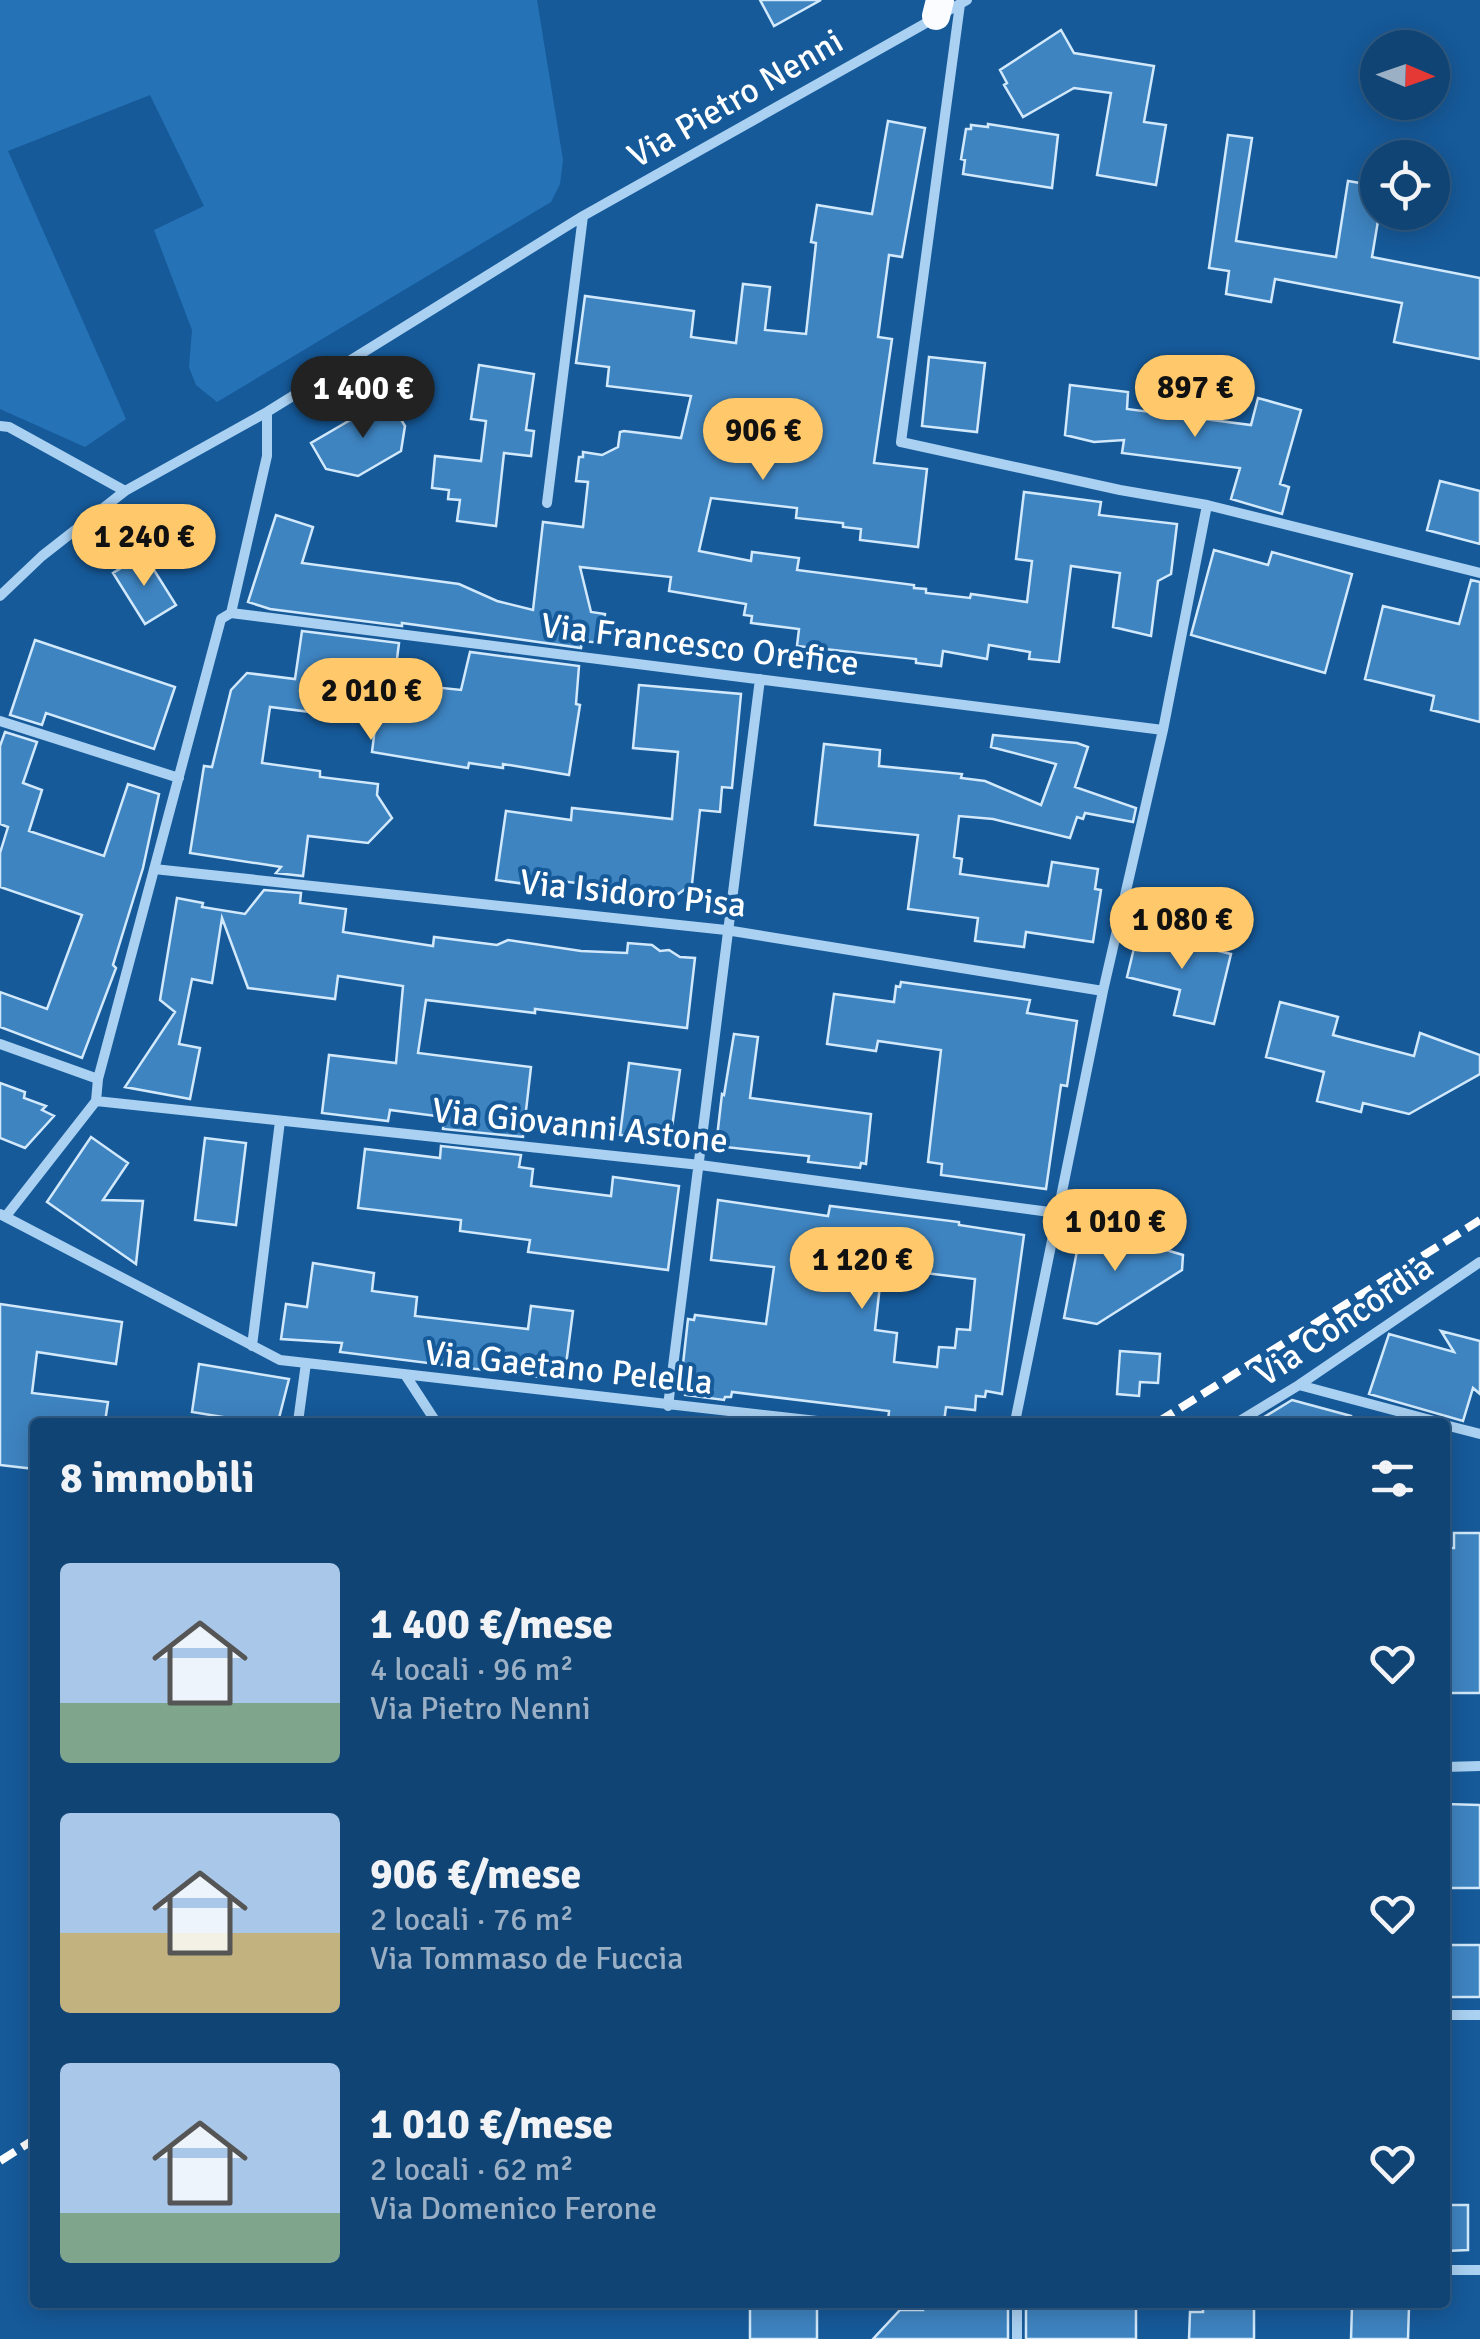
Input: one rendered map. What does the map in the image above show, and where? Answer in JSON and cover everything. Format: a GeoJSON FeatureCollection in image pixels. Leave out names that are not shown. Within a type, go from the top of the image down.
{"type":"FeatureCollection","features":[{"type":"Feature","properties":{"kind":"street","name":"Via Pietro Nenni"},"geometry":{"type":"LineString","coordinates":[[0,596],[42,556],[125,491],[266,412],[583,216],[951,5]]}},
{"type":"Feature","properties":{"kind":"street"},"geometry":{"type":"LineString","coordinates":[[951,5],[901,442],[1208,505],[1480,573]]}},
{"type":"Feature","properties":{"kind":"street"},"geometry":{"type":"LineString","coordinates":[[546,503],[583,216]]}},
{"type":"Feature","properties":{"kind":"street"},"geometry":{"type":"LineString","coordinates":[[3,1215],[96,1101],[98,1079],[221,619],[231,613],[267,456],[266,412]]}},
{"type":"Feature","properties":{"kind":"street"},"geometry":{"type":"LineString","coordinates":[[0,426],[9,427],[125,491]]}},
{"type":"Feature","properties":{"kind":"street"},"geometry":{"type":"LineString","coordinates":[[1015,1418],[1208,505]]}},
{"type":"Feature","properties":{"kind":"street","name":"Via Francesco Orefice"},"geometry":{"type":"LineString","coordinates":[[231,613],[1163,730]]}},
{"type":"Feature","properties":{"kind":"street"},"geometry":{"type":"LineString","coordinates":[[668,1406],[760,679]]}},
{"type":"Feature","properties":{"kind":"street"},"geometry":{"type":"LineString","coordinates":[[0,721],[179,778]]}},
{"type":"Feature","properties":{"kind":"street","name":"Via Isidoro Pisa"},"geometry":{"type":"LineString","coordinates":[[154,869],[726,930],[1103,990]]}},
{"type":"Feature","properties":{"kind":"street"},"geometry":{"type":"LineString","coordinates":[[0,1044],[98,1079]]}},
{"type":"Feature","properties":{"kind":"street","name":"Via Giovanni Astone"},"geometry":{"type":"LineString","coordinates":[[96,1101],[700,1165],[1057,1213]]}},
{"type":"Feature","properties":{"kind":"street"},"geometry":{"type":"LineString","coordinates":[[252,1346],[280,1120]]}},
{"type":"Feature","properties":{"kind":"street","name":"Via Gaetano Pelella"},"geometry":{"type":"LineString","coordinates":[[3,1215],[280,1360],[786,1418]]}},
{"type":"Feature","properties":{"kind":"street","name":"Via Concordia"},"geometry":{"type":"LineString","coordinates":[[1245,1418],[1480,1262]]}},
{"type":"Feature","properties":{"kind":"street"},"geometry":{"type":"LineString","coordinates":[[299,1418],[306,1363]]}},
{"type":"Feature","properties":{"kind":"street"},"geometry":{"type":"LineString","coordinates":[[406,1376],[433,1418]]}},
{"type":"Feature","properties":{"kind":"street"},"geometry":{"type":"LineString","coordinates":[[1299,1385],[1423,1418]]}},
{"type":"Feature","properties":{"kind":"street"},"geometry":{"type":"LineString","coordinates":[[1450,1425],[1480,1434]]}},
{"type":"Feature","properties":{"kind":"street"},"geometry":{"type":"LineString","coordinates":[[1450,1767],[1480,1766]]}},
{"type":"Feature","properties":{"kind":"street"},"geometry":{"type":"LineString","coordinates":[[1450,2015],[1480,2015]]}},
{"type":"Feature","properties":{"kind":"street"},"geometry":{"type":"LineString","coordinates":[[1450,2270],[1480,2270]]}},
{"type":"Feature","properties":{"kind":"street"},"geometry":{"type":"LineString","coordinates":[[1017,2308],[1017,2339]]}},
{"type":"Feature","properties":{"kind":"shaded area"},"geometry":{"type":"Polygon","coordinates":[[[0,0],[537,0],[563,160],[560,184],[551,202],[217,402],[196,385],[189,367],[192,330],[154,230],[204,206],[150,95],[8,151],[126,419],[85,447],[0,409],[0,0]]]}},
{"type":"Feature","properties":{"kind":"building"},"geometry":{"type":"Polygon","coordinates":[[[760,0],[821,0],[774,26],[760,0]]]}},
{"type":"Feature","properties":{"kind":"building"},"geometry":{"type":"Polygon","coordinates":[[[1061,30],[1074,53],[1154,66],[1144,122],[1166,125],[1156,185],[1097,175],[1111,93],[1074,88],[1023,117],[1004,85],[1007,83],[1000,70],[1061,30]]]}},
{"type":"Feature","properties":{"kind":"building"},"geometry":{"type":"Polygon","coordinates":[[[888,121],[925,128],[902,257],[889,255],[878,337],[892,339],[874,463],[927,469],[918,547],[860,540],[861,529],[796,518],[797,508],[711,498],[699,551],[751,561],[752,552],[799,558],[797,570],[914,585],[926,589],[926,593],[1027,602],[1032,561],[1016,559],[1024,492],[1101,502],[1099,515],[1177,524],[1171,574],[1158,581],[1151,636],[1113,627],[1120,573],[1071,566],[1059,662],[1029,659],[1030,652],[989,645],[987,659],[943,651],[941,666],[916,663],[916,659],[797,646],[799,629],[751,623],[752,616],[744,615],[746,604],[669,591],[671,577],[580,567],[591,612],[605,614],[602,643],[582,641],[581,648],[270,609],[248,602],[276,515],[313,527],[302,563],[459,584],[497,601],[533,610],[543,522],[583,527],[588,482],[576,481],[579,457],[583,457],[583,452],[602,455],[618,447],[620,432],[624,431],[681,438],[691,396],[607,386],[609,367],[576,363],[585,296],[694,311],[691,337],[736,343],[743,284],[770,287],[765,330],[806,334],[817,205],[872,214],[888,121]]]}},
{"type":"Feature","properties":{"kind":"building"},"geometry":{"type":"Polygon","coordinates":[[[988,124],[1058,135],[1052,188],[963,174],[966,129],[988,124]]]}},
{"type":"Feature","properties":{"kind":"building"},"geometry":{"type":"Polygon","coordinates":[[[1228,135],[1252,138],[1236,241],[1336,257],[1348,181],[1360,183],[1360,230],[1376,230],[1372,257],[1480,278],[1480,359],[1394,342],[1402,303],[1275,279],[1271,302],[1226,294],[1229,271],[1209,268],[1228,135]]]}},
{"type":"Feature","properties":{"kind":"building"},"geometry":{"type":"Polygon","coordinates":[[[929,357],[985,363],[977,432],[922,426],[929,357]]]}},
{"type":"Feature","properties":{"kind":"building"},"geometry":{"type":"Polygon","coordinates":[[[479,365],[534,374],[526,430],[534,431],[531,456],[504,453],[496,526],[457,521],[460,500],[448,499],[449,490],[432,488],[435,456],[481,461],[486,421],[471,419],[479,365]]]}},
{"type":"Feature","properties":{"kind":"building"},"geometry":{"type":"Polygon","coordinates":[[[1070,385],[1128,392],[1127,409],[1251,425],[1258,398],[1301,410],[1280,484],[1289,487],[1282,514],[1231,499],[1240,468],[1122,453],[1124,440],[1094,442],[1065,435],[1070,385]]]}},
{"type":"Feature","properties":{"kind":"building"},"geometry":{"type":"Polygon","coordinates":[[[388,398],[405,426],[401,451],[358,476],[326,469],[311,443],[388,398]]]}},
{"type":"Feature","properties":{"kind":"building"},"geometry":{"type":"Polygon","coordinates":[[[1440,481],[1480,491],[1480,544],[1427,530],[1440,481]]]}},
{"type":"Feature","properties":{"kind":"building"},"geometry":{"type":"Polygon","coordinates":[[[1214,550],[1268,565],[1272,552],[1352,574],[1325,673],[1191,635],[1214,550]]]}},
{"type":"Feature","properties":{"kind":"building"},"geometry":{"type":"Polygon","coordinates":[[[144,554],[176,605],[145,624],[113,573],[144,554]]]}},
{"type":"Feature","properties":{"kind":"building"},"geometry":{"type":"Polygon","coordinates":[[[1471,580],[1480,582],[1480,722],[1431,710],[1434,696],[1365,679],[1383,606],[1459,624],[1471,580]]]}},
{"type":"Feature","properties":{"kind":"building"},"geometry":{"type":"Polygon","coordinates":[[[302,631],[399,643],[394,683],[461,690],[470,652],[579,666],[576,704],[580,705],[569,775],[503,764],[503,768],[469,763],[468,768],[372,752],[375,728],[368,710],[320,704],[319,713],[270,707],[262,763],[320,771],[320,777],[378,784],[377,795],[392,818],[368,843],[308,836],[303,876],[276,873],[281,867],[190,853],[204,766],[212,767],[231,690],[247,673],[295,679],[302,631]]]}},
{"type":"Feature","properties":{"kind":"building"},"geometry":{"type":"Polygon","coordinates":[[[35,640],[175,687],[154,749],[46,713],[42,725],[10,715],[35,640]]]}},
{"type":"Feature","properties":{"kind":"building"},"geometry":{"type":"Polygon","coordinates":[[[639,685],[741,694],[732,788],[722,787],[720,812],[700,810],[692,884],[670,900],[631,896],[631,889],[541,879],[540,886],[496,880],[506,811],[571,820],[572,808],[672,819],[678,752],[633,748],[639,685]]]}},
{"type":"Feature","properties":{"kind":"building"},"geometry":{"type":"Polygon","coordinates":[[[5,732],[37,742],[23,783],[42,790],[29,831],[104,856],[128,784],[159,794],[143,868],[113,965],[116,968],[82,1058],[0,1027],[0,992],[47,1009],[82,915],[0,887],[0,853],[8,827],[0,824],[0,746],[5,732]]]}},
{"type":"Feature","properties":{"kind":"building"},"geometry":{"type":"Polygon","coordinates":[[[993,735],[1088,747],[1075,787],[1136,808],[1133,822],[1085,813],[1083,819],[1077,817],[1070,838],[993,819],[959,816],[954,857],[962,859],[960,874],[1048,886],[1052,862],[1098,869],[1095,889],[1101,890],[1093,942],[1026,932],[1024,947],[975,941],[978,918],[908,909],[918,835],[815,825],[824,744],[880,750],[879,766],[962,774],[961,778],[985,781],[1041,805],[1056,764],[991,747],[993,735]]]}},
{"type":"Feature","properties":{"kind":"building"},"geometry":{"type":"Polygon","coordinates":[[[264,890],[301,893],[300,903],[346,909],[343,932],[433,946],[434,937],[497,945],[508,940],[581,951],[627,953],[628,943],[652,945],[660,951],[695,958],[687,1028],[426,1000],[418,1053],[531,1067],[523,1137],[443,1129],[444,1117],[390,1110],[388,1121],[322,1113],[329,1055],[396,1063],[403,986],[338,976],[335,999],[248,988],[222,918],[212,983],[192,979],[179,1044],[200,1048],[190,1099],[125,1087],[175,1012],[160,1000],[177,898],[203,903],[202,907],[245,914],[264,890]]]}},
{"type":"Feature","properties":{"kind":"building"},"geometry":{"type":"Polygon","coordinates":[[[1144,925],[1171,931],[1169,939],[1231,954],[1214,1024],[1174,1015],[1180,990],[1127,977],[1137,936],[1141,937],[1144,925]]]}},
{"type":"Feature","properties":{"kind":"building"},"geometry":{"type":"Polygon","coordinates":[[[901,982],[1030,1000],[1027,1013],[1077,1021],[1067,1086],[1061,1085],[1046,1189],[941,1175],[942,1164],[928,1162],[941,1050],[878,1041],[876,1051],[827,1044],[834,994],[894,1002],[896,986],[900,987],[901,982]]]}},
{"type":"Feature","properties":{"kind":"building"},"geometry":{"type":"Polygon","coordinates":[[[1280,1002],[1338,1017],[1333,1035],[1414,1056],[1420,1033],[1480,1055],[1480,1074],[1409,1114],[1363,1103],[1361,1112],[1317,1101],[1324,1072],[1266,1057],[1280,1002]]]}},
{"type":"Feature","properties":{"kind":"building"},"geometry":{"type":"Polygon","coordinates":[[[734,1034],[758,1037],[750,1098],[871,1114],[866,1164],[861,1163],[860,1168],[808,1162],[809,1156],[716,1146],[734,1034]]]}},
{"type":"Feature","properties":{"kind":"building"},"geometry":{"type":"Polygon","coordinates":[[[629,1063],[680,1070],[670,1142],[620,1135],[629,1063]]]}},
{"type":"Feature","properties":{"kind":"building"},"geometry":{"type":"Polygon","coordinates":[[[0,1083],[25,1092],[24,1098],[46,1106],[42,1110],[54,1116],[25,1148],[0,1138],[0,1083]]]}},
{"type":"Feature","properties":{"kind":"building"},"geometry":{"type":"Polygon","coordinates":[[[91,1137],[128,1163],[103,1200],[143,1201],[136,1264],[47,1202],[91,1137]]]}},
{"type":"Feature","properties":{"kind":"building"},"geometry":{"type":"Polygon","coordinates":[[[205,1138],[246,1143],[236,1225],[195,1220],[205,1138]]]}},
{"type":"Feature","properties":{"kind":"building"},"geometry":{"type":"Polygon","coordinates":[[[441,1146],[521,1155],[519,1167],[533,1169],[531,1186],[611,1196],[613,1177],[679,1186],[668,1270],[528,1252],[530,1240],[460,1231],[461,1220],[358,1208],[365,1149],[440,1158],[441,1146]]]}},
{"type":"Feature","properties":{"kind":"building"},"geometry":{"type":"Polygon","coordinates":[[[718,1200],[828,1216],[830,1206],[959,1222],[1024,1235],[1002,1394],[986,1391],[985,1397],[976,1396],[975,1410],[946,1407],[945,1418],[888,1418],[889,1411],[732,1392],[724,1400],[685,1395],[680,1391],[688,1319],[694,1320],[695,1315],[766,1324],[774,1267],[711,1260],[718,1200]],[[925,1273],[924,1280],[881,1276],[875,1330],[897,1333],[894,1362],[937,1367],[939,1347],[955,1348],[957,1329],[970,1330],[975,1279],[925,1273]]]}},
{"type":"Feature","properties":{"kind":"building"},"geometry":{"type":"Polygon","coordinates":[[[1082,1225],[1183,1255],[1182,1270],[1097,1324],[1064,1318],[1082,1225]]]}},
{"type":"Feature","properties":{"kind":"building"},"geometry":{"type":"Polygon","coordinates":[[[313,1263],[374,1273],[372,1291],[417,1297],[415,1316],[528,1329],[531,1306],[573,1311],[564,1380],[340,1352],[342,1343],[281,1339],[286,1304],[307,1307],[313,1263]]]}},
{"type":"Feature","properties":{"kind":"building"},"geometry":{"type":"Polygon","coordinates":[[[0,1304],[122,1322],[116,1364],[37,1352],[32,1393],[108,1402],[106,1418],[30,1418],[30,1468],[0,1465],[0,1304]]]}},
{"type":"Feature","properties":{"kind":"building"},"geometry":{"type":"Polygon","coordinates":[[[1441,1331],[1480,1341],[1480,1394],[1473,1388],[1463,1421],[1369,1394],[1389,1334],[1454,1352],[1441,1331]]]}},
{"type":"Feature","properties":{"kind":"building"},"geometry":{"type":"Polygon","coordinates":[[[1120,1351],[1160,1354],[1158,1383],[1140,1382],[1139,1396],[1117,1394],[1120,1351]]]}},
{"type":"Feature","properties":{"kind":"building"},"geometry":{"type":"Polygon","coordinates":[[[199,1364],[289,1379],[279,1418],[229,1418],[192,1412],[199,1364]]]}},
{"type":"Feature","properties":{"kind":"building"},"geometry":{"type":"Polygon","coordinates":[[[1292,1400],[1351,1416],[1351,1418],[1263,1418],[1292,1400]]]}},
{"type":"Feature","properties":{"kind":"building"},"geometry":{"type":"Polygon","coordinates":[[[1454,1533],[1480,1533],[1480,1693],[1450,1693],[1450,1548],[1454,1548],[1454,1533]]]}},
{"type":"Feature","properties":{"kind":"building"},"geometry":{"type":"Polygon","coordinates":[[[1450,1804],[1480,1805],[1480,1888],[1450,1888],[1450,1804]]]}},
{"type":"Feature","properties":{"kind":"building"},"geometry":{"type":"Polygon","coordinates":[[[1450,1945],[1480,1945],[1480,1997],[1450,1997],[1450,1945]]]}},
{"type":"Feature","properties":{"kind":"building"},"geometry":{"type":"Polygon","coordinates":[[[1450,2205],[1468,2205],[1468,2250],[1450,2251],[1450,2205]]]}},
{"type":"Feature","properties":{"kind":"building"},"geometry":{"type":"Polygon","coordinates":[[[750,2308],[817,2308],[817,2339],[750,2339],[750,2308]]]}},
{"type":"Feature","properties":{"kind":"building"},"geometry":{"type":"Polygon","coordinates":[[[1008,2308],[1008,2339],[873,2339],[900,2310],[1008,2308]]]}},
{"type":"Feature","properties":{"kind":"building"},"geometry":{"type":"Polygon","coordinates":[[[1026,2308],[1136,2308],[1136,2339],[1026,2339],[1026,2308]]]}},
{"type":"Feature","properties":{"kind":"building"},"geometry":{"type":"Polygon","coordinates":[[[1203,2308],[1254,2308],[1254,2339],[1189,2339],[1190,2312],[1203,2312],[1203,2308]]]}},
{"type":"Feature","properties":{"kind":"building"},"geometry":{"type":"Polygon","coordinates":[[[1352,2308],[1409,2308],[1408,2339],[1351,2339],[1352,2308]]]}},
{"type":"Feature","properties":{"kind":"railway"},"geometry":{"type":"LineString","coordinates":[[1164,1418],[1480,1220]]}},
{"type":"Feature","properties":{"kind":"railway"},"geometry":{"type":"LineString","coordinates":[[0,2161],[30,2142]]}}]}
